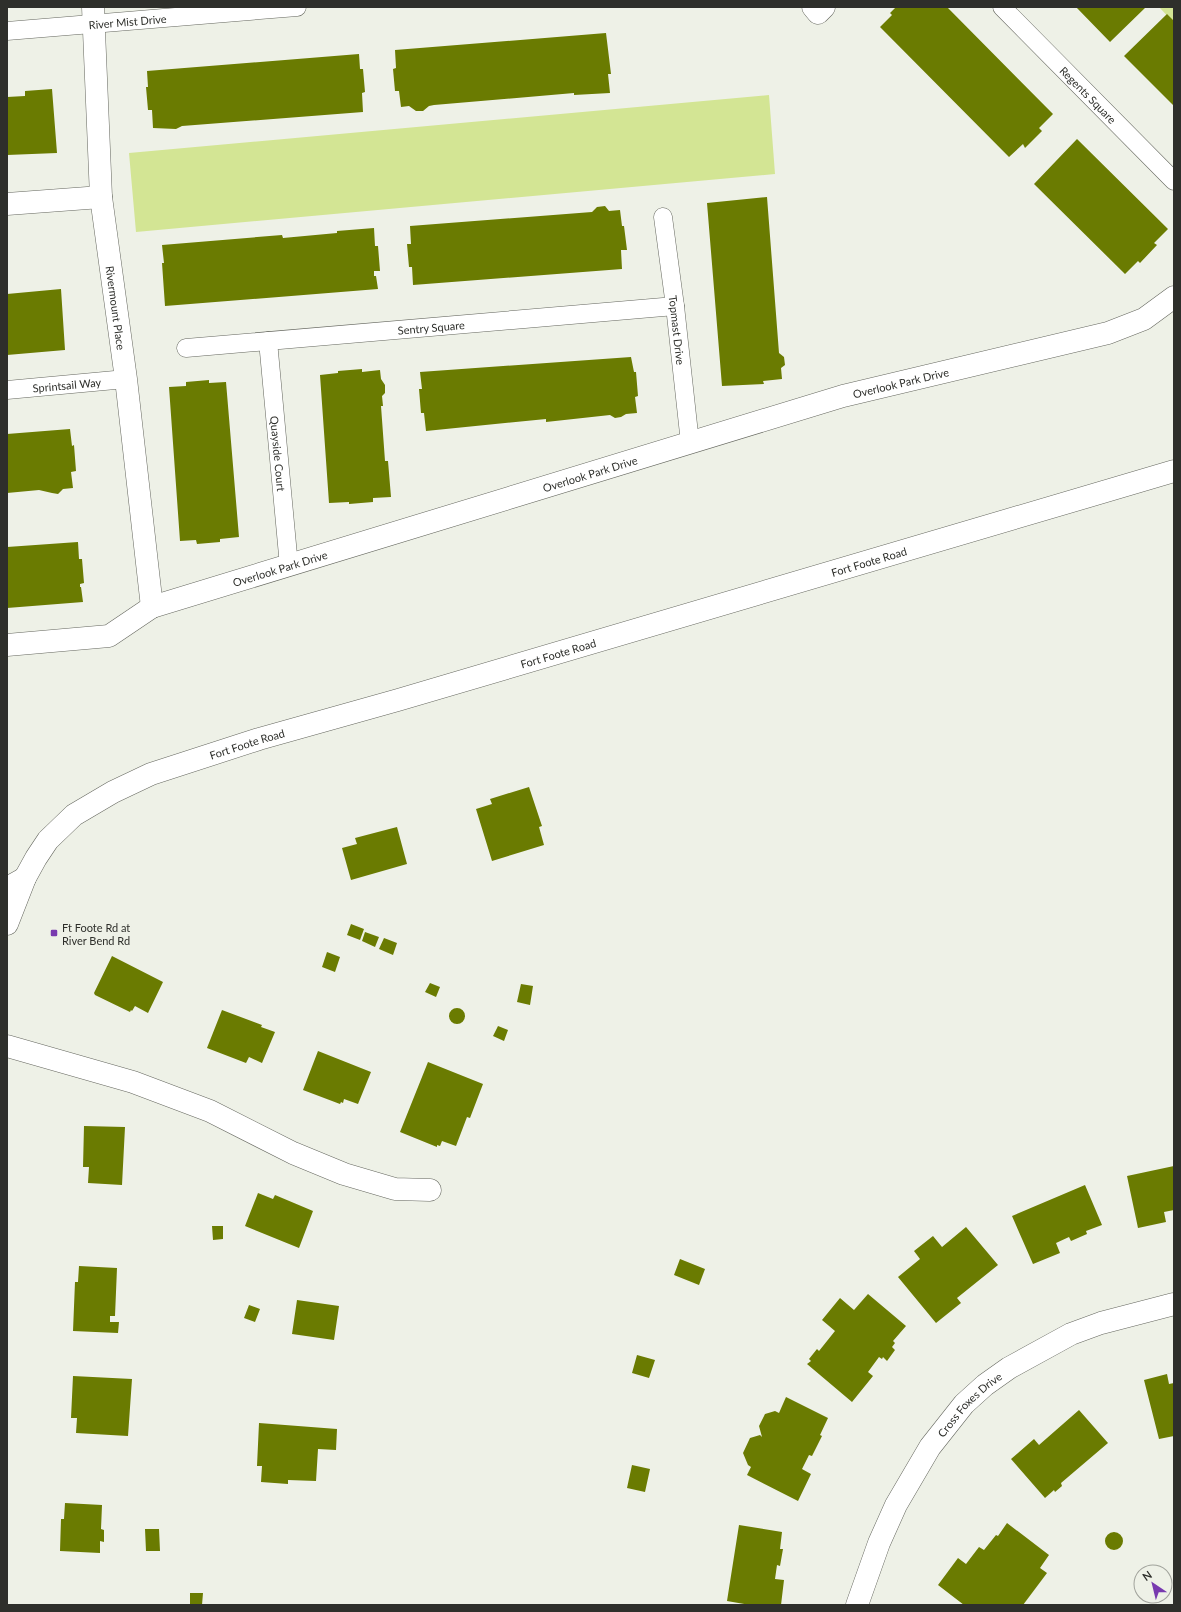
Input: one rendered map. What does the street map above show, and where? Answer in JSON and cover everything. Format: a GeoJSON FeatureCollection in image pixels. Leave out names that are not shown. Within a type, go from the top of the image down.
{"type":"FeatureCollection","features":[{"type":"Feature","properties":{"kind":"street","name":"Rivermount Place"},"geometry":{"type":"LineString","coordinates":[[94,15],[101,197],[126,379],[152,607]]}},
{"type":"Feature","properties":{"kind":"street"},"geometry":{"type":"LineString","coordinates":[[7,204],[101,197]]}},
{"type":"Feature","properties":{"kind":"street","name":"Overlook Park Drive"},"geometry":{"type":"LineString","coordinates":[[7,645],[109,636],[152,607],[843,396],[1108,333],[1144,319],[1174,297]]}},
{"type":"Feature","properties":{"kind":"street","name":"Fort Foote Road"},"geometry":{"type":"LineString","coordinates":[[7,924],[16,883],[48,840],[74,815],[113,792],[151,774],[259,739],[398,700],[1174,471]]}},
{"type":"Feature","properties":{"kind":"street"},"geometry":{"type":"LineString","coordinates":[[7,1046],[133,1082],[210,1111],[294,1153],[344,1174],[395,1189],[430,1190]]}},
{"type":"Feature","properties":{"kind":"street","name":"Cross Foxes Drive"},"geometry":{"type":"LineString","coordinates":[[857,1605],[879,1543],[896,1505],[930,1448],[964,1404],[985,1385],[1009,1368],[1071,1334],[1108,1321],[1174,1304]]}},
{"type":"Feature","properties":{"kind":"lane","name":"River Mist Drive"},"geometry":{"type":"LineString","coordinates":[[7,31],[94,15],[297,7]]}},
{"type":"Feature","properties":{"kind":"lane","name":"Regents Square"},"geometry":{"type":"LineString","coordinates":[[1002,7],[1174,181]]}},
{"type":"Feature","properties":{"kind":"lane","name":"Topmast Drive"},"geometry":{"type":"LineString","coordinates":[[663,217],[675,306],[690,443]]}},
{"type":"Feature","properties":{"kind":"lane","name":"Sentry Square"},"geometry":{"type":"LineString","coordinates":[[186,348],[675,306]]}},
{"type":"Feature","properties":{"kind":"lane","name":"Quayside Court"},"geometry":{"type":"LineString","coordinates":[[268,341],[289,566]]}},
{"type":"Feature","properties":{"kind":"lane","name":"Sprintsail Way"},"geometry":{"type":"LineString","coordinates":[[7,390],[126,379]]}},
{"type":"Feature","properties":{"kind":"green space"},"geometry":{"type":"Polygon","coordinates":[[[1159,7],[1174,7],[1174,23],[1159,7]]]}},
{"type":"Feature","properties":{"kind":"green space"},"geometry":{"type":"Polygon","coordinates":[[[769,95],[775,174],[136,232],[129,153],[769,95]]]}},
{"type":"Feature","properties":{"kind":"building"},"geometry":{"type":"Polygon","coordinates":[[[896,7],[947,7],[1053,114],[1039,128],[1042,131],[1025,148],[1023,144],[1009,157],[880,27],[892,15],[890,13],[896,7]]]}},
{"type":"Feature","properties":{"kind":"building"},"geometry":{"type":"Polygon","coordinates":[[[1076,7],[1146,7],[1110,42],[1076,7]]]}},
{"type":"Feature","properties":{"kind":"building"},"geometry":{"type":"Polygon","coordinates":[[[1167,14],[1174,21],[1174,106],[1124,56],[1167,14]]]}},
{"type":"Feature","properties":{"kind":"building"},"geometry":{"type":"Polygon","coordinates":[[[606,33],[611,74],[608,74],[610,93],[574,95],[574,93],[434,105],[429,106],[423,111],[416,111],[409,106],[401,107],[399,91],[395,91],[393,69],[396,68],[395,50],[606,33]]]}},
{"type":"Feature","properties":{"kind":"building"},"geometry":{"type":"Polygon","coordinates":[[[359,54],[360,69],[363,69],[365,92],[362,93],[363,112],[182,126],[176,129],[153,128],[152,110],[148,110],[146,87],[148,87],[147,71],[359,54]]]}},
{"type":"Feature","properties":{"kind":"building"},"geometry":{"type":"Polygon","coordinates":[[[52,89],[57,153],[7,155],[7,97],[25,96],[25,91],[52,89]]]}},
{"type":"Feature","properties":{"kind":"building"},"geometry":{"type":"Polygon","coordinates":[[[1077,139],[1168,229],[1154,243],[1157,245],[1140,263],[1138,261],[1125,274],[1034,184],[1077,139]]]}},
{"type":"Feature","properties":{"kind":"building"},"geometry":{"type":"Polygon","coordinates":[[[767,197],[779,353],[784,357],[785,365],[781,368],[782,379],[763,381],[764,384],[722,386],[707,203],[767,197]]]}},
{"type":"Feature","properties":{"kind":"building"},"geometry":{"type":"Polygon","coordinates":[[[605,206],[609,211],[620,210],[627,250],[621,250],[622,269],[413,285],[412,267],[409,267],[407,244],[411,244],[410,226],[592,212],[597,207],[605,206]]]}},
{"type":"Feature","properties":{"kind":"building"},"geometry":{"type":"Polygon","coordinates":[[[374,228],[375,246],[378,246],[380,271],[374,271],[378,289],[165,306],[162,245],[282,235],[283,238],[374,228]]]}},
{"type":"Feature","properties":{"kind":"building"},"geometry":{"type":"Polygon","coordinates":[[[61,289],[65,350],[7,355],[7,294],[61,289]]]}},
{"type":"Feature","properties":{"kind":"building"},"geometry":{"type":"Polygon","coordinates":[[[631,357],[634,372],[636,372],[638,396],[635,397],[637,413],[626,414],[615,418],[610,415],[546,422],[546,419],[426,431],[424,413],[421,413],[419,389],[422,389],[420,372],[631,357]]]}},
{"type":"Feature","properties":{"kind":"building"},"geometry":{"type":"Polygon","coordinates":[[[362,369],[362,372],[380,370],[381,379],[385,385],[385,393],[382,396],[383,406],[381,406],[385,461],[388,461],[391,497],[373,498],[373,502],[349,504],[349,502],[329,503],[320,375],[338,373],[338,371],[362,369]]]}},
{"type":"Feature","properties":{"kind":"building"},"geometry":{"type":"Polygon","coordinates":[[[209,380],[209,383],[226,382],[239,537],[220,539],[220,542],[197,544],[196,540],[180,541],[169,387],[186,386],[186,382],[209,380]]]}},
{"type":"Feature","properties":{"kind":"building"},"geometry":{"type":"Polygon","coordinates":[[[70,429],[72,446],[74,445],[76,471],[71,472],[73,488],[63,489],[58,494],[39,490],[7,493],[7,434],[70,429]]]}},
{"type":"Feature","properties":{"kind":"building"},"geometry":{"type":"Polygon","coordinates":[[[78,542],[79,559],[82,559],[84,583],[80,584],[83,602],[7,608],[7,547],[78,542]]]}},
{"type":"Feature","properties":{"kind":"building"},"geometry":{"type":"Polygon","coordinates":[[[529,787],[542,826],[539,827],[544,845],[492,861],[476,809],[492,804],[490,799],[529,787]]]}},
{"type":"Feature","properties":{"kind":"building"},"geometry":{"type":"Polygon","coordinates":[[[397,827],[407,864],[351,880],[342,848],[357,844],[355,838],[397,827]]]}},
{"type":"Feature","properties":{"kind":"building"},"geometry":{"type":"Polygon","coordinates":[[[351,924],[364,929],[360,940],[347,935],[351,924]]]}},
{"type":"Feature","properties":{"kind":"building"},"geometry":{"type":"Polygon","coordinates":[[[365,932],[379,937],[375,947],[362,941],[365,932]]]}},
{"type":"Feature","properties":{"kind":"building"},"geometry":{"type":"Polygon","coordinates":[[[384,938],[397,943],[393,955],[379,949],[384,938]]]}},
{"type":"Feature","properties":{"kind":"building"},"geometry":{"type":"Polygon","coordinates":[[[327,952],[340,957],[335,972],[322,967],[327,952]]]}},
{"type":"Feature","properties":{"kind":"building"},"geometry":{"type":"Polygon","coordinates":[[[112,956],[163,982],[148,1013],[135,1006],[130,1012],[95,995],[94,993],[112,956]]]}},
{"type":"Feature","properties":{"kind":"building"},"geometry":{"type":"Polygon","coordinates":[[[430,983],[440,987],[436,997],[425,992],[430,983]]]}},
{"type":"Feature","properties":{"kind":"building"},"geometry":{"type":"Polygon","coordinates":[[[521,984],[533,986],[530,1005],[517,1002],[521,984]]]}},
{"type":"Feature","properties":{"kind":"building"},"geometry":{"type":"Polygon","coordinates":[[[454,1008],[460,1008],[465,1013],[463,1022],[460,1024],[454,1024],[449,1019],[449,1013],[454,1008]]]}},
{"type":"Feature","properties":{"kind":"building"},"geometry":{"type":"Polygon","coordinates":[[[222,1010],[262,1025],[261,1027],[275,1032],[262,1063],[249,1057],[246,1063],[207,1048],[222,1010]]]}},
{"type":"Feature","properties":{"kind":"building"},"geometry":{"type":"Polygon","coordinates":[[[498,1026],[508,1030],[504,1041],[493,1036],[498,1026]]]}},
{"type":"Feature","properties":{"kind":"building"},"geometry":{"type":"Polygon","coordinates":[[[318,1051],[371,1072],[358,1104],[344,1099],[343,1103],[341,1102],[340,1104],[303,1090],[318,1051]]]}},
{"type":"Feature","properties":{"kind":"building"},"geometry":{"type":"Polygon","coordinates":[[[428,1062],[483,1084],[470,1118],[467,1117],[456,1146],[442,1141],[440,1146],[437,1145],[437,1147],[400,1132],[428,1062]]]}},
{"type":"Feature","properties":{"kind":"building"},"geometry":{"type":"Polygon","coordinates":[[[84,1126],[125,1127],[122,1185],[88,1183],[89,1167],[83,1167],[84,1126]]]}},
{"type":"Feature","properties":{"kind":"building"},"geometry":{"type":"Polygon","coordinates":[[[1174,1166],[1174,1210],[1164,1212],[1166,1222],[1138,1228],[1127,1176],[1174,1166]]]}},
{"type":"Feature","properties":{"kind":"building"},"geometry":{"type":"Polygon","coordinates":[[[1085,1185],[1102,1225],[1086,1231],[1087,1234],[1071,1241],[1069,1237],[1056,1243],[1060,1253],[1033,1264],[1012,1216],[1085,1185]]]}},
{"type":"Feature","properties":{"kind":"building"},"geometry":{"type":"Polygon","coordinates":[[[258,1193],[273,1199],[275,1195],[313,1211],[299,1248],[245,1226],[258,1193]]]}},
{"type":"Feature","properties":{"kind":"building"},"geometry":{"type":"Polygon","coordinates":[[[212,1226],[223,1226],[223,1239],[213,1240],[212,1226]]]}},
{"type":"Feature","properties":{"kind":"building"},"geometry":{"type":"Polygon","coordinates":[[[966,1227],[998,1265],[957,1298],[961,1303],[936,1323],[898,1277],[920,1259],[914,1251],[933,1236],[942,1247],[966,1227]]]}},
{"type":"Feature","properties":{"kind":"building"},"geometry":{"type":"Polygon","coordinates":[[[680,1259],[705,1269],[699,1285],[674,1275],[680,1259]]]}},
{"type":"Feature","properties":{"kind":"building"},"geometry":{"type":"Polygon","coordinates":[[[79,1266],[117,1268],[115,1316],[110,1316],[110,1322],[119,1322],[118,1333],[73,1331],[75,1282],[78,1282],[79,1266]]]}},
{"type":"Feature","properties":{"kind":"building"},"geometry":{"type":"Polygon","coordinates":[[[868,1294],[906,1326],[893,1341],[895,1343],[892,1347],[895,1350],[887,1361],[883,1357],[882,1359],[879,1357],[868,1372],[873,1376],[852,1402],[807,1364],[811,1361],[809,1359],[817,1349],[819,1351],[835,1331],[822,1320],[840,1298],[854,1310],[868,1294]]]}},
{"type":"Feature","properties":{"kind":"building"},"geometry":{"type":"Polygon","coordinates":[[[297,1300],[339,1306],[334,1340],[292,1334],[297,1300]]]}},
{"type":"Feature","properties":{"kind":"building"},"geometry":{"type":"Polygon","coordinates":[[[249,1305],[260,1309],[255,1322],[244,1318],[249,1305]]]}},
{"type":"Feature","properties":{"kind":"building"},"geometry":{"type":"Polygon","coordinates":[[[637,1355],[655,1360],[649,1378],[632,1373],[637,1355]]]}},
{"type":"Feature","properties":{"kind":"building"},"geometry":{"type":"Polygon","coordinates":[[[1167,1374],[1169,1384],[1174,1383],[1174,1436],[1159,1439],[1144,1380],[1167,1374]]]}},
{"type":"Feature","properties":{"kind":"building"},"geometry":{"type":"Polygon","coordinates":[[[73,1376],[132,1379],[128,1436],[76,1433],[77,1418],[71,1418],[73,1376]]]}},
{"type":"Feature","properties":{"kind":"building"},"geometry":{"type":"Polygon","coordinates":[[[786,1397],[828,1418],[820,1435],[822,1436],[812,1456],[809,1455],[802,1469],[811,1474],[798,1501],[747,1475],[751,1467],[748,1465],[743,1453],[750,1438],[760,1435],[762,1437],[759,1426],[765,1414],[775,1411],[779,1413],[786,1397]]]}},
{"type":"Feature","properties":{"kind":"building"},"geometry":{"type":"Polygon","coordinates":[[[1079,1410],[1108,1443],[1061,1483],[1062,1486],[1055,1492],[1054,1490],[1045,1498],[1011,1459],[1034,1439],[1039,1445],[1079,1410]]]}},
{"type":"Feature","properties":{"kind":"building"},"geometry":{"type":"Polygon","coordinates":[[[259,1423],[337,1429],[336,1450],[318,1449],[316,1481],[288,1480],[288,1484],[261,1482],[262,1466],[257,1466],[259,1423]]]}},
{"type":"Feature","properties":{"kind":"building"},"geometry":{"type":"Polygon","coordinates":[[[632,1465],[650,1469],[645,1492],[627,1488],[632,1465]]]}},
{"type":"Feature","properties":{"kind":"building"},"geometry":{"type":"Polygon","coordinates":[[[65,1503],[102,1505],[101,1529],[104,1530],[104,1542],[100,1541],[100,1553],[60,1551],[61,1519],[64,1519],[65,1503]]]}},
{"type":"Feature","properties":{"kind":"building"},"geometry":{"type":"Polygon","coordinates":[[[1007,1523],[1049,1555],[1040,1568],[1047,1573],[1023,1605],[964,1605],[938,1585],[958,1558],[966,1564],[979,1547],[984,1550],[996,1535],[998,1536],[1007,1523]]]}},
{"type":"Feature","properties":{"kind":"building"},"geometry":{"type":"Polygon","coordinates":[[[739,1525],[782,1532],[780,1549],[783,1549],[780,1566],[777,1565],[775,1579],[784,1580],[781,1605],[750,1605],[727,1601],[739,1525]]]}},
{"type":"Feature","properties":{"kind":"building"},"geometry":{"type":"Polygon","coordinates":[[[145,1529],[159,1529],[160,1551],[146,1551],[145,1529]]]}},
{"type":"Feature","properties":{"kind":"building"},"geometry":{"type":"Polygon","coordinates":[[[1114,1532],[1120,1535],[1123,1541],[1120,1547],[1114,1550],[1108,1547],[1105,1541],[1108,1535],[1114,1532]]]}},
{"type":"Feature","properties":{"kind":"building"},"geometry":{"type":"Polygon","coordinates":[[[190,1593],[203,1593],[202,1605],[190,1605],[190,1593]]]}},
{"type":"Feature","properties":{"kind":"place","name":"Ft Foote Rd at River Bend Rd"},"geometry":{"type":"Point","coordinates":[54,933]}}]}
